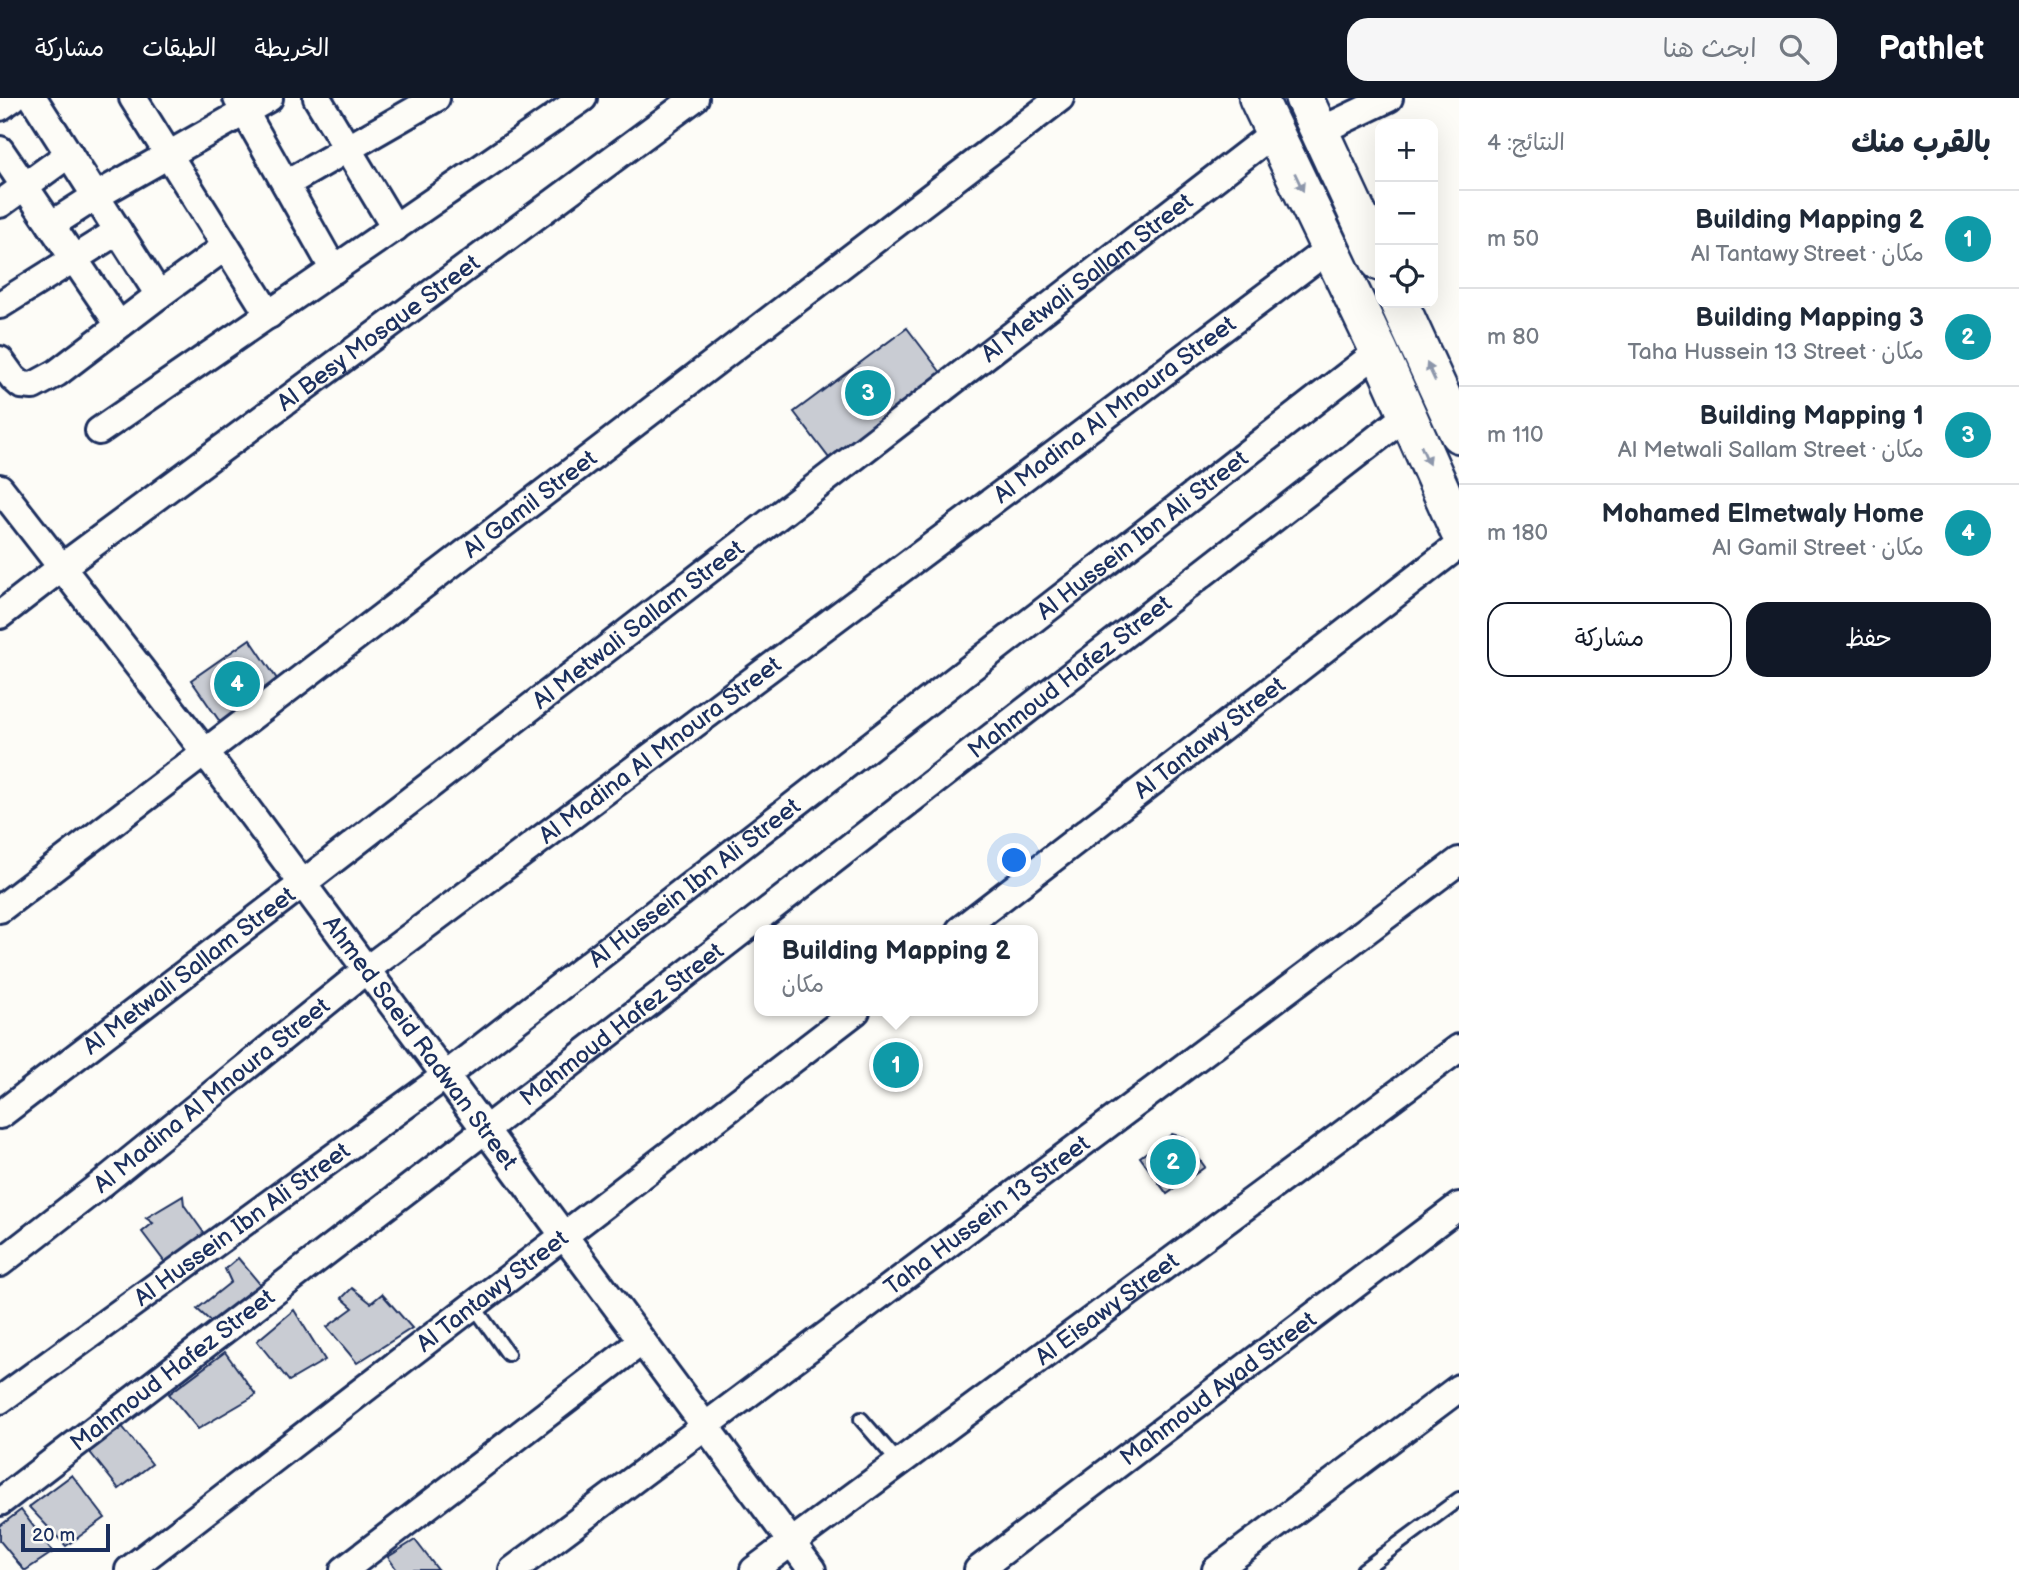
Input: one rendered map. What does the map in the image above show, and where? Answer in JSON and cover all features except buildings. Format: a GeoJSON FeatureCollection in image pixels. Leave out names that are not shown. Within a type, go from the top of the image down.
{"type":"FeatureCollection","features":[{"type":"Feature","properties":{"kind":"main road"},"geometry":{"type":"LineString","coordinates":[[1258,98],[1379,351],[1459,531]]}},
{"type":"Feature","properties":{"kind":"main road"},"geometry":{"type":"LineString","coordinates":[[1304,98],[1375,251]]}},
{"type":"Feature","properties":{"kind":"main road"},"geometry":{"type":"LineString","coordinates":[[1401,308],[1458,427]]}},
{"type":"Feature","properties":{"kind":"street"},"geometry":{"type":"LineString","coordinates":[[0,107],[13,98]]}},
{"type":"Feature","properties":{"kind":"street"},"geometry":{"type":"LineString","coordinates":[[33,98],[159,295]]}},
{"type":"Feature","properties":{"kind":"street"},"geometry":{"type":"LineString","coordinates":[[133,98],[269,315]]}},
{"type":"Feature","properties":{"kind":"street"},"geometry":{"type":"LineString","coordinates":[[51,225],[241,105],[269,98]]}},
{"type":"Feature","properties":{"kind":"street"},"geometry":{"type":"LineString","coordinates":[[317,98],[395,228]]}},
{"type":"Feature","properties":{"kind":"street"},"geometry":{"type":"LineString","coordinates":[[286,184],[436,98]]}},
{"type":"Feature","properties":{"kind":"street"},"geometry":{"type":"LineString","coordinates":[[99,431],[583,98]]}},
{"type":"Feature","properties":{"kind":"street","name":"Al Besy Mosque Street"},"geometry":{"type":"LineString","coordinates":[[0,615],[695,98]]}},
{"type":"Feature","properties":{"kind":"street","name":"Al Gamil Street"},"geometry":{"type":"LineString","coordinates":[[0,909],[1060,98]]}},
{"type":"Feature","properties":{"kind":"street"},"geometry":{"type":"LineString","coordinates":[[1320,131],[1389,98]]}},
{"type":"Feature","properties":{"kind":"street"},"geometry":{"type":"LineString","coordinates":[[241,105],[334,270]]}},
{"type":"Feature","properties":{"kind":"street","name":"Al Metwali Sallam Street"},"geometry":{"type":"LineString","coordinates":[[0,1115],[1275,132]]}},
{"type":"Feature","properties":{"kind":"street"},"geometry":{"type":"LineString","coordinates":[[0,150],[119,325]]}},
{"type":"Feature","properties":{"kind":"street"},"geometry":{"type":"LineString","coordinates":[[0,204],[69,154]]}},
{"type":"Feature","properties":{"kind":"street"},"geometry":{"type":"LineString","coordinates":[[0,305],[118,231]]}},
{"type":"Feature","properties":{"kind":"street"},"geometry":{"type":"LineString","coordinates":[[0,360],[21,386],[33,386],[57,373],[225,247]]}},
{"type":"Feature","properties":{"kind":"street","name":"Al Madina Al Mnoura Street"},"geometry":{"type":"LineString","coordinates":[[0,1263],[366,970],[1330,248]]}},
{"type":"Feature","properties":{"kind":"street","name":"Al Hussein Ibn Ali Street"},"geometry":{"type":"LineString","coordinates":[[0,1400],[445,1076],[1379,351]]}},
{"type":"Feature","properties":{"kind":"street","name":"Mahmoud Hafez Street"},"geometry":{"type":"LineString","coordinates":[[0,1502],[485,1130],[1407,415]]}},
{"type":"Feature","properties":{"kind":"street","name":"Ahmed Saeid Radwan Street"},"geometry":{"type":"LineString","coordinates":[[0,488],[205,752],[812,1570]]}},
{"type":"Feature","properties":{"kind":"street","name":"Al Tantawy Street"},"geometry":{"type":"LineString","coordinates":[[966,925],[1459,545]]}},
{"type":"Feature","properties":{"kind":"street","name":"Taha Hussein 13 Street"},"geometry":{"type":"LineString","coordinates":[[513,1570],[1459,861]]}},
{"type":"Feature","properties":{"kind":"street","name":"Al Tantawy Street"},"geometry":{"type":"LineString","coordinates":[[129,1570],[850,1016]]}},
{"type":"Feature","properties":{"kind":"street","name":"Al Eisawy Street"},"geometry":{"type":"LineString","coordinates":[[754,1570],[1459,1048]]}},
{"type":"Feature","properties":{"kind":"street","name":"Mahmoud Ayad Street"},"geometry":{"type":"LineString","coordinates":[[978,1570],[1459,1206]]}},
{"type":"Feature","properties":{"kind":"street"},"geometry":{"type":"LineString","coordinates":[[344,1570],[642,1341]]}},
{"type":"Feature","properties":{"kind":"street"},"geometry":{"type":"LineString","coordinates":[[1216,1570],[1459,1388]]}},
{"type":"Feature","properties":{"kind":"lane"},"geometry":{"type":"LineString","coordinates":[[473,1306],[509,1354]]}},
{"type":"Feature","properties":{"kind":"lane"},"geometry":{"type":"LineString","coordinates":[[861,1419],[899,1463]]}},
{"type":"Feature","properties":{"kind":"lane"},"geometry":{"type":"LineString","coordinates":[[1363,1570],[1459,1499]]}},
{"type":"Feature","properties":{"kind":"place","name":"Building Mapping 1"},"geometry":{"type":"Point","coordinates":[868,393]}},
{"type":"Feature","properties":{"kind":"place","name":"Mohamed Elmetwaly Home"},"geometry":{"type":"Point","coordinates":[237,684]}},
{"type":"Feature","properties":{"kind":"place","name":"Building Mapping 2"},"geometry":{"type":"Point","coordinates":[896,1065]}},
{"type":"Feature","properties":{"kind":"place","name":"Building Mapping 3"},"geometry":{"type":"Point","coordinates":[1173,1162]}}]}
